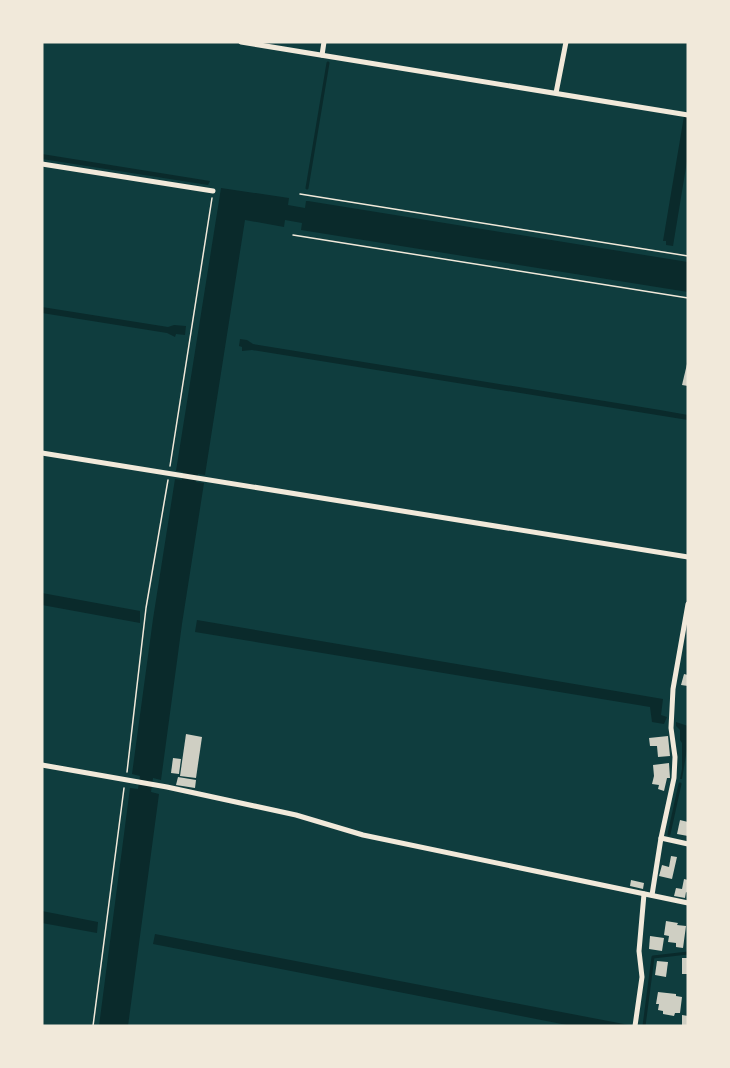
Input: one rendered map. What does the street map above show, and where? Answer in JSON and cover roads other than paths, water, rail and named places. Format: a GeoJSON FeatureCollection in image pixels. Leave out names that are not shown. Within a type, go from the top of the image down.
{"type":"FeatureCollection","features":[{"type":"Feature","properties":{"kind":"street"},"geometry":{"type":"LineString","coordinates":[[241,42],[688,115]]}},
{"type":"Feature","properties":{"kind":"street"},"geometry":{"type":"LineString","coordinates":[[322,55],[324,42]]}},
{"type":"Feature","properties":{"kind":"street"},"geometry":{"type":"LineString","coordinates":[[556,93],[566,42]]}},
{"type":"Feature","properties":{"kind":"street"},"geometry":{"type":"LineString","coordinates":[[42,164],[213,191]]}},
{"type":"Feature","properties":{"kind":"street"},"geometry":{"type":"LineString","coordinates":[[42,453],[688,557]]}},
{"type":"Feature","properties":{"kind":"street"},"geometry":{"type":"LineString","coordinates":[[652,895],[674,778],[675,757],[671,728],[673,689],[688,604]]}},
{"type":"Feature","properties":{"kind":"street"},"geometry":{"type":"LineString","coordinates":[[42,765],[296,814],[363,835],[688,903]]}},
{"type":"Feature","properties":{"kind":"street"},"geometry":{"type":"LineString","coordinates":[[661,838],[688,844]]}},
{"type":"Feature","properties":{"kind":"street"},"geometry":{"type":"LineString","coordinates":[[634,1026],[642,977],[639,951],[644,894]]}},
{"type":"Feature","properties":{"kind":"water"},"geometry":{"type":"Polygon","coordinates":[[[684,116],[688,117],[688,155],[673,246],[666,245],[666,241],[663,241],[684,116]]]}},
{"type":"Feature","properties":{"kind":"water"},"geometry":{"type":"Polygon","coordinates":[[[42,154],[210,181],[208,185],[42,159],[42,154]]]}},
{"type":"Feature","properties":{"kind":"water"},"geometry":{"type":"Polygon","coordinates":[[[221,188],[289,198],[288,205],[305,208],[306,201],[308,201],[688,262],[688,292],[301,230],[302,223],[285,220],[284,227],[245,220],[205,475],[198,474],[196,482],[204,483],[161,780],[153,778],[151,792],[159,794],[128,1026],[99,1026],[130,788],[138,789],[140,776],[132,774],[153,619],[175,479],[182,480],[183,472],[176,471],[221,188]]]}},
{"type":"Feature","properties":{"kind":"water"},"geometry":{"type":"Polygon","coordinates":[[[42,307],[168,327],[186,326],[185,335],[176,334],[175,337],[167,333],[42,313],[42,307]]]}},
{"type":"Feature","properties":{"kind":"water"},"geometry":{"type":"Polygon","coordinates":[[[240,339],[253,344],[688,415],[688,420],[252,350],[242,351],[242,347],[239,346],[240,339]]]}},
{"type":"Feature","properties":{"kind":"water"},"geometry":{"type":"Polygon","coordinates":[[[42,593],[140,611],[140,623],[42,605],[42,593]]]}},
{"type":"Feature","properties":{"kind":"water"},"geometry":{"type":"Polygon","coordinates":[[[197,620],[663,699],[661,715],[667,717],[664,724],[652,722],[650,707],[195,632],[197,620]]]}},
{"type":"Feature","properties":{"kind":"water"},"geometry":{"type":"Polygon","coordinates":[[[676,722],[688,726],[688,743],[682,779],[680,779],[682,743],[676,722]]]}},
{"type":"Feature","properties":{"kind":"water"},"geometry":{"type":"Polygon","coordinates":[[[42,911],[98,922],[97,933],[42,923],[42,911]]]}},
{"type":"Feature","properties":{"kind":"water"},"geometry":{"type":"Polygon","coordinates":[[[155,934],[629,1025],[572,1026],[153,944],[155,934]]]}},
{"type":"Feature","properties":{"kind":"waterway"},"geometry":{"type":"LineString","coordinates":[[307,188],[328,63]]}},
{"type":"Feature","properties":{"kind":"waterway"},"geometry":{"type":"LineString","coordinates":[[669,834],[680,784]]}},
{"type":"Feature","properties":{"kind":"waterway"},"geometry":{"type":"LineString","coordinates":[[644,1026],[653,957],[688,953]]}}]}
